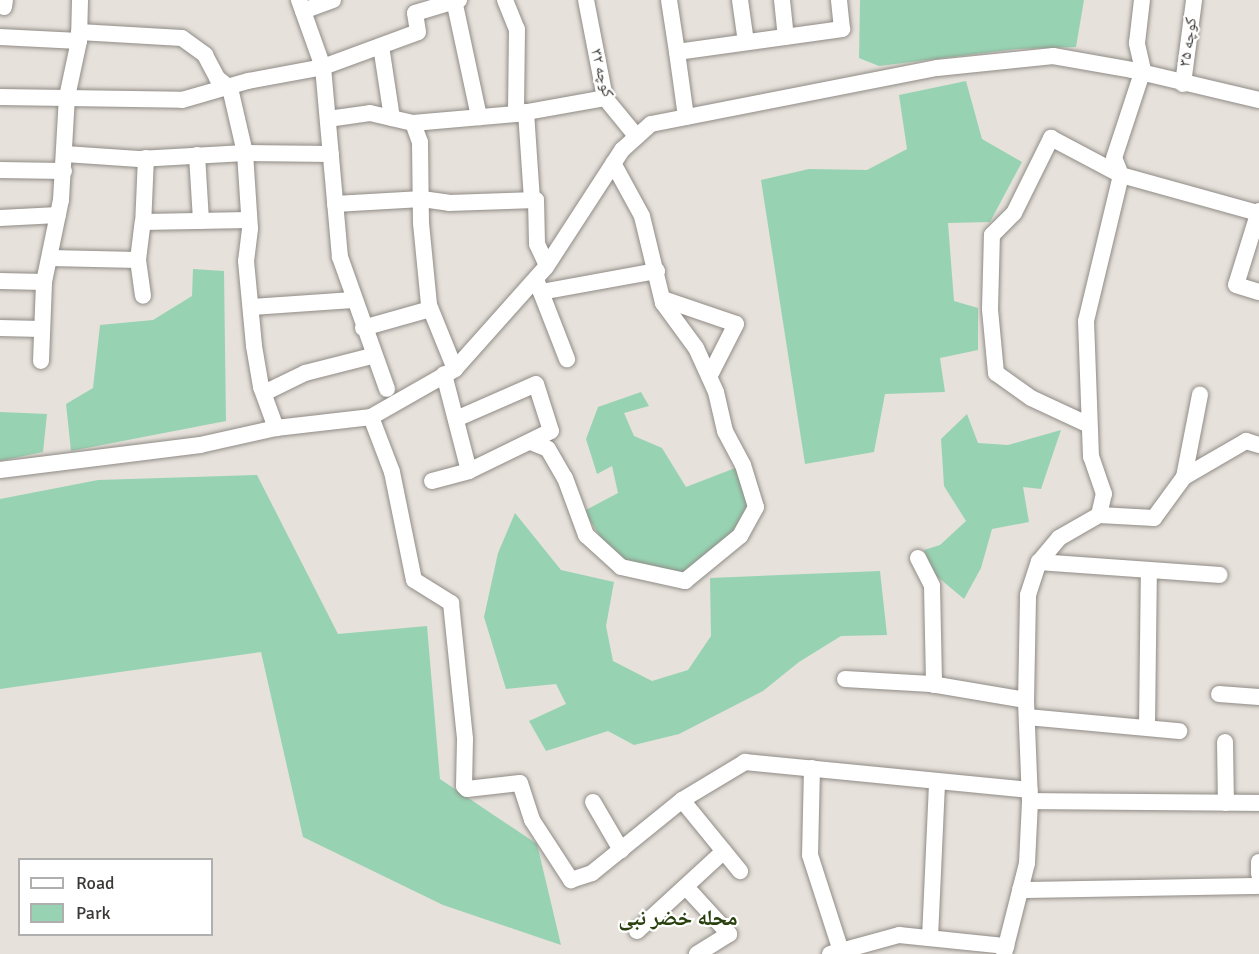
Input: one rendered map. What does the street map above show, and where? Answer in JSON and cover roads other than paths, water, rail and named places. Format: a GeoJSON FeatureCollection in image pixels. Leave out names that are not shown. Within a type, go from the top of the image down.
{"type":"FeatureCollection","features":[{"type":"Feature","properties":{"kind":"street"},"geometry":{"type":"LineString","coordinates":[[41,361],[44,282],[65,163],[67,97],[79,36],[80,0]]}},
{"type":"Feature","properties":{"kind":"street"},"geometry":{"type":"LineString","coordinates":[[333,0],[301,5],[324,67],[340,257],[372,356],[387,389]]}},
{"type":"Feature","properties":{"kind":"street"},"geometry":{"type":"LineString","coordinates":[[505,0],[517,29],[521,113],[532,200]]}},
{"type":"Feature","properties":{"kind":"street","name":"کوچه ۳۲"},"geometry":{"type":"LineString","coordinates":[[585,0],[605,98],[637,137]]}},
{"type":"Feature","properties":{"kind":"street"},"geometry":{"type":"LineString","coordinates":[[669,0],[686,117]]}},
{"type":"Feature","properties":{"kind":"street"},"geometry":{"type":"LineString","coordinates":[[740,0],[746,42]]}},
{"type":"Feature","properties":{"kind":"street"},"geometry":{"type":"LineString","coordinates":[[782,0],[786,37]]}},
{"type":"Feature","properties":{"kind":"street"},"geometry":{"type":"LineString","coordinates":[[677,52],[842,29],[839,0]]}},
{"type":"Feature","properties":{"kind":"street"},"geometry":{"type":"LineString","coordinates":[[1100,516],[1104,494],[1091,457],[1086,321],[1121,175],[1114,158],[1143,73],[1137,43],[1142,0]]}},
{"type":"Feature","properties":{"kind":"street","name":"کوچه ۳۵"},"geometry":{"type":"LineString","coordinates":[[1183,84],[1194,0]]}},
{"type":"Feature","properties":{"kind":"street"},"geometry":{"type":"LineString","coordinates":[[0,97],[182,100],[248,81],[324,67],[418,32],[415,13],[456,1],[478,117]]}},
{"type":"Feature","properties":{"kind":"street"},"geometry":{"type":"LineString","coordinates":[[0,37],[182,38],[205,55],[217,78],[230,88],[245,153],[249,220],[246,261],[252,307],[264,393],[276,428]]}},
{"type":"Feature","properties":{"kind":"street"},"geometry":{"type":"LineString","coordinates":[[381,46],[392,118]]}},
{"type":"Feature","properties":{"kind":"street"},"geometry":{"type":"LineString","coordinates":[[0,470],[200,445],[276,428],[371,417],[450,372],[541,279],[613,163],[651,124],[937,68],[1053,56],[1143,73],[1259,100]]}},
{"type":"Feature","properties":{"kind":"street"},"geometry":{"type":"LineString","coordinates":[[328,119],[370,113],[413,123],[521,113],[605,98]]}},
{"type":"Feature","properties":{"kind":"street"},"geometry":{"type":"LineString","coordinates":[[413,123],[420,142],[421,223],[430,309],[450,372],[456,419],[469,471]]}},
{"type":"Feature","properties":{"kind":"street"},"geometry":{"type":"LineString","coordinates":[[1089,425],[1031,398],[996,373],[990,309],[992,235],[1014,213],[1051,138],[1121,175],[1259,212],[1236,285],[1259,292]]}},
{"type":"Feature","properties":{"kind":"street"},"geometry":{"type":"LineString","coordinates":[[0,170],[65,163],[198,155],[331,154]]}},
{"type":"Feature","properties":{"kind":"street"},"geometry":{"type":"LineString","coordinates":[[198,155],[201,221]]}},
{"type":"Feature","properties":{"kind":"street"},"geometry":{"type":"LineString","coordinates":[[143,296],[138,260],[143,226],[146,158]]}},
{"type":"Feature","properties":{"kind":"street"},"geometry":{"type":"LineString","coordinates":[[531,442],[548,449],[565,478],[586,535],[621,567],[685,581],[741,536],[756,507],[743,465],[725,431],[709,377],[696,348],[663,299],[642,216],[613,163]]}},
{"type":"Feature","properties":{"kind":"street"},"geometry":{"type":"LineString","coordinates":[[335,204],[422,199],[449,203],[536,200],[541,279],[567,359]]}},
{"type":"Feature","properties":{"kind":"street"},"geometry":{"type":"LineString","coordinates":[[0,218],[57,215]]}},
{"type":"Feature","properties":{"kind":"street"},"geometry":{"type":"LineString","coordinates":[[143,226],[143,222],[249,220]]}},
{"type":"Feature","properties":{"kind":"street"},"geometry":{"type":"LineString","coordinates":[[50,258],[138,260]]}},
{"type":"Feature","properties":{"kind":"street"},"geometry":{"type":"LineString","coordinates":[[541,279],[657,272]]}},
{"type":"Feature","properties":{"kind":"street"},"geometry":{"type":"LineString","coordinates":[[0,281],[44,282]]}},
{"type":"Feature","properties":{"kind":"street"},"geometry":{"type":"LineString","coordinates":[[663,299],[736,324],[709,377]]}},
{"type":"Feature","properties":{"kind":"street"},"geometry":{"type":"LineString","coordinates":[[252,307],[353,300]]}},
{"type":"Feature","properties":{"kind":"street"},"geometry":{"type":"LineString","coordinates":[[363,328],[430,309]]}},
{"type":"Feature","properties":{"kind":"street"},"geometry":{"type":"LineString","coordinates":[[0,328],[41,329]]}},
{"type":"Feature","properties":{"kind":"street"},"geometry":{"type":"LineString","coordinates":[[264,393],[305,373],[372,356]]}},
{"type":"Feature","properties":{"kind":"street"},"geometry":{"type":"LineString","coordinates":[[432,481],[469,471],[550,431],[536,384],[456,419]]}},
{"type":"Feature","properties":{"kind":"street"},"geometry":{"type":"LineString","coordinates":[[1184,477],[1200,395]]}},
{"type":"Feature","properties":{"kind":"street"},"geometry":{"type":"LineString","coordinates":[[371,417],[392,472],[414,580],[451,603],[465,740],[464,786],[466,789],[520,783],[532,820],[571,880],[592,873],[682,800],[745,762],[1030,795],[1259,803]]}},
{"type":"Feature","properties":{"kind":"street"},"geometry":{"type":"LineString","coordinates":[[812,768],[810,855],[838,953],[899,935],[1005,950],[1027,862],[1030,795],[1026,700],[1028,595],[1039,562],[1059,538],[1100,516],[1154,518],[1184,477],[1246,441],[1259,444]]}},
{"type":"Feature","properties":{"kind":"street"},"geometry":{"type":"LineString","coordinates":[[918,558],[932,586],[934,685]]}},
{"type":"Feature","properties":{"kind":"street"},"geometry":{"type":"LineString","coordinates":[[1039,562],[1220,575]]}},
{"type":"Feature","properties":{"kind":"street"},"geometry":{"type":"LineString","coordinates":[[1147,726],[1149,570]]}},
{"type":"Feature","properties":{"kind":"street"},"geometry":{"type":"LineString","coordinates":[[845,679],[934,685],[1026,700]]}},
{"type":"Feature","properties":{"kind":"street"},"geometry":{"type":"LineString","coordinates":[[1219,694],[1259,697]]}},
{"type":"Feature","properties":{"kind":"street"},"geometry":{"type":"LineString","coordinates":[[1027,717],[1147,726],[1179,731]]}},
{"type":"Feature","properties":{"kind":"street"},"geometry":{"type":"LineString","coordinates":[[1225,742],[1226,803]]}},
{"type":"Feature","properties":{"kind":"street"},"geometry":{"type":"LineString","coordinates":[[930,938],[937,783]]}},
{"type":"Feature","properties":{"kind":"street"},"geometry":{"type":"LineString","coordinates":[[682,800],[740,871]]}},
{"type":"Feature","properties":{"kind":"street"},"geometry":{"type":"LineString","coordinates":[[593,802],[621,850]]}},
{"type":"Feature","properties":{"kind":"street"},"geometry":{"type":"LineString","coordinates":[[638,931],[724,851]]}},
{"type":"Feature","properties":{"kind":"street"},"geometry":{"type":"LineString","coordinates":[[1259,862],[1259,874]]}},
{"type":"Feature","properties":{"kind":"street"},"geometry":{"type":"LineString","coordinates":[[1020,890],[1259,886]]}},
{"type":"Feature","properties":{"kind":"street"},"geometry":{"type":"LineString","coordinates":[[686,887],[729,934],[697,954]]}},
{"type":"Feature","properties":{"kind":"district","name":"محله خضر نبی"},"geometry":{"type":"Point","coordinates":[678,918]}}]}
